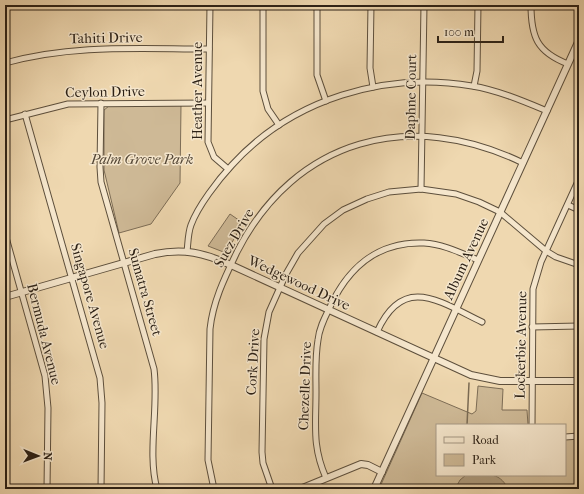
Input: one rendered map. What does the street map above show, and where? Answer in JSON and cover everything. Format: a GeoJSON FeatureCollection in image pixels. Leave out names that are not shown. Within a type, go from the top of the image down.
{"type":"FeatureCollection","features":[{"type":"Feature","properties":{"kind":"street"},"geometry":{"type":"LineString","coordinates":[[5,8],[15,5]]}},
{"type":"Feature","properties":{"kind":"street","name":"Heather Avenue"},"geometry":{"type":"LineString","coordinates":[[210,5],[208,103],[209,146],[214,157],[228,170]]}},
{"type":"Feature","properties":{"kind":"street"},"geometry":{"type":"LineString","coordinates":[[263,5],[263,91],[268,109],[279,125]]}},
{"type":"Feature","properties":{"kind":"street"},"geometry":{"type":"LineString","coordinates":[[317,5],[317,68],[319,82],[326,100]]}},
{"type":"Feature","properties":{"kind":"street"},"geometry":{"type":"LineString","coordinates":[[371,5],[370,68],[373,87]]}},
{"type":"Feature","properties":{"kind":"street","name":"Daphne Court"},"geometry":{"type":"LineString","coordinates":[[421,189],[424,5]]}},
{"type":"Feature","properties":{"kind":"street"},"geometry":{"type":"LineString","coordinates":[[474,86],[477,71],[478,5]]}},
{"type":"Feature","properties":{"kind":"street"},"geometry":{"type":"LineString","coordinates":[[531,5],[532,25],[536,40],[546,53],[568,64]]}},
{"type":"Feature","properties":{"kind":"street","name":"Album Avenue"},"geometry":{"type":"LineString","coordinates":[[374,489],[579,40]]}},
{"type":"Feature","properties":{"kind":"street","name":"Tahiti Drive"},"geometry":{"type":"LineString","coordinates":[[5,63],[46,53],[75,50],[209,49]]}},
{"type":"Feature","properties":{"kind":"street"},"geometry":{"type":"LineString","coordinates":[[187,252],[191,223],[228,170],[249,148],[279,125],[326,100],[344,93],[373,87],[396,83],[423,82],[474,86],[514,98],[546,111]]}},
{"type":"Feature","properties":{"kind":"street","name":"Sumatra Street"},"geometry":{"type":"LineString","coordinates":[[101,103],[101,182],[154,369],[156,386],[155,469],[157,489]]}},
{"type":"Feature","properties":{"kind":"street","name":"Ceylon Drive"},"geometry":{"type":"LineString","coordinates":[[5,120],[68,104],[208,103]]}},
{"type":"Feature","properties":{"kind":"street","name":"Singapore Avenue"},"geometry":{"type":"LineString","coordinates":[[25,114],[100,378],[102,403],[101,489]]}},
{"type":"Feature","properties":{"kind":"street","name":"Suez Drive"},"geometry":{"type":"LineString","coordinates":[[214,489],[208,460],[210,329],[215,301],[249,230],[267,206],[285,186],[309,169],[340,152],[370,142],[390,138],[423,136],[453,139],[478,145],[523,163]]}},
{"type":"Feature","properties":{"kind":"street","name":"Lockerbie Avenue"},"geometry":{"type":"LineString","coordinates":[[532,424],[533,289],[537,272],[546,250],[579,179]]}},
{"type":"Feature","properties":{"kind":"street","name":"Cork Drive"},"geometry":{"type":"LineString","coordinates":[[272,489],[263,463],[262,452],[264,339],[269,312],[301,248],[313,235],[333,218],[355,204],[389,192],[421,189],[445,192],[467,197],[500,212],[556,257],[579,265]]}},
{"type":"Feature","properties":{"kind":"street"},"geometry":{"type":"LineString","coordinates":[[568,205],[579,210]]}},
{"type":"Feature","properties":{"kind":"street","name":"Bermuda Avenue"},"geometry":{"type":"LineString","coordinates":[[5,234],[42,363],[47,394],[47,489]]}},
{"type":"Feature","properties":{"kind":"street","name":"Chezelle Drive"},"geometry":{"type":"LineString","coordinates":[[326,478],[319,461],[316,442],[318,341],[320,328],[343,282],[354,270],[371,257],[391,247],[417,243],[434,244],[449,248],[478,260]]}},
{"type":"Feature","properties":{"kind":"street","name":"Wedgewood Drive"},"geometry":{"type":"LineString","coordinates":[[5,296],[163,252],[187,252],[202,254],[231,265],[462,372],[479,378],[500,381],[579,380]]}},
{"type":"Feature","properties":{"kind":"street"},"geometry":{"type":"LineString","coordinates":[[377,332],[390,308],[410,298],[427,298],[482,322]]}},
{"type":"Feature","properties":{"kind":"street"},"geometry":{"type":"LineString","coordinates":[[532,327],[579,326]]}},
{"type":"Feature","properties":{"kind":"street"},"geometry":{"type":"LineString","coordinates":[[566,437],[579,436]]}},
{"type":"Feature","properties":{"kind":"street"},"geometry":{"type":"LineString","coordinates":[[300,489],[361,464],[368,465],[382,472]]}},
{"type":"Feature","properties":{"kind":"green space","name":"Palm Grove Park"},"geometry":{"type":"Polygon","coordinates":[[[181,105],[180,183],[151,224],[119,233],[104,170],[104,110],[109,106],[181,105]]]}},
{"type":"Feature","properties":{"kind":"green space"},"geometry":{"type":"Polygon","coordinates":[[[230,214],[243,223],[226,253],[208,246],[230,214]]]}},
{"type":"Feature","properties":{"kind":"green space"},"geometry":{"type":"Polygon","coordinates":[[[478,386],[503,389],[502,410],[527,410],[528,424],[436,424],[436,476],[566,476],[566,439],[579,439],[579,489],[379,489],[422,393],[472,414],[476,411],[478,386]]]}},
{"type":"Feature","properties":{"kind":"shaded area"},"geometry":{"type":"Polygon","coordinates":[[[465,476],[496,476],[508,489],[455,489],[460,480],[465,476]]]}},
{"type":"Feature","properties":{"kind":"waterway"},"geometry":{"type":"LineString","coordinates":[[467,424],[469,383]]}}]}
